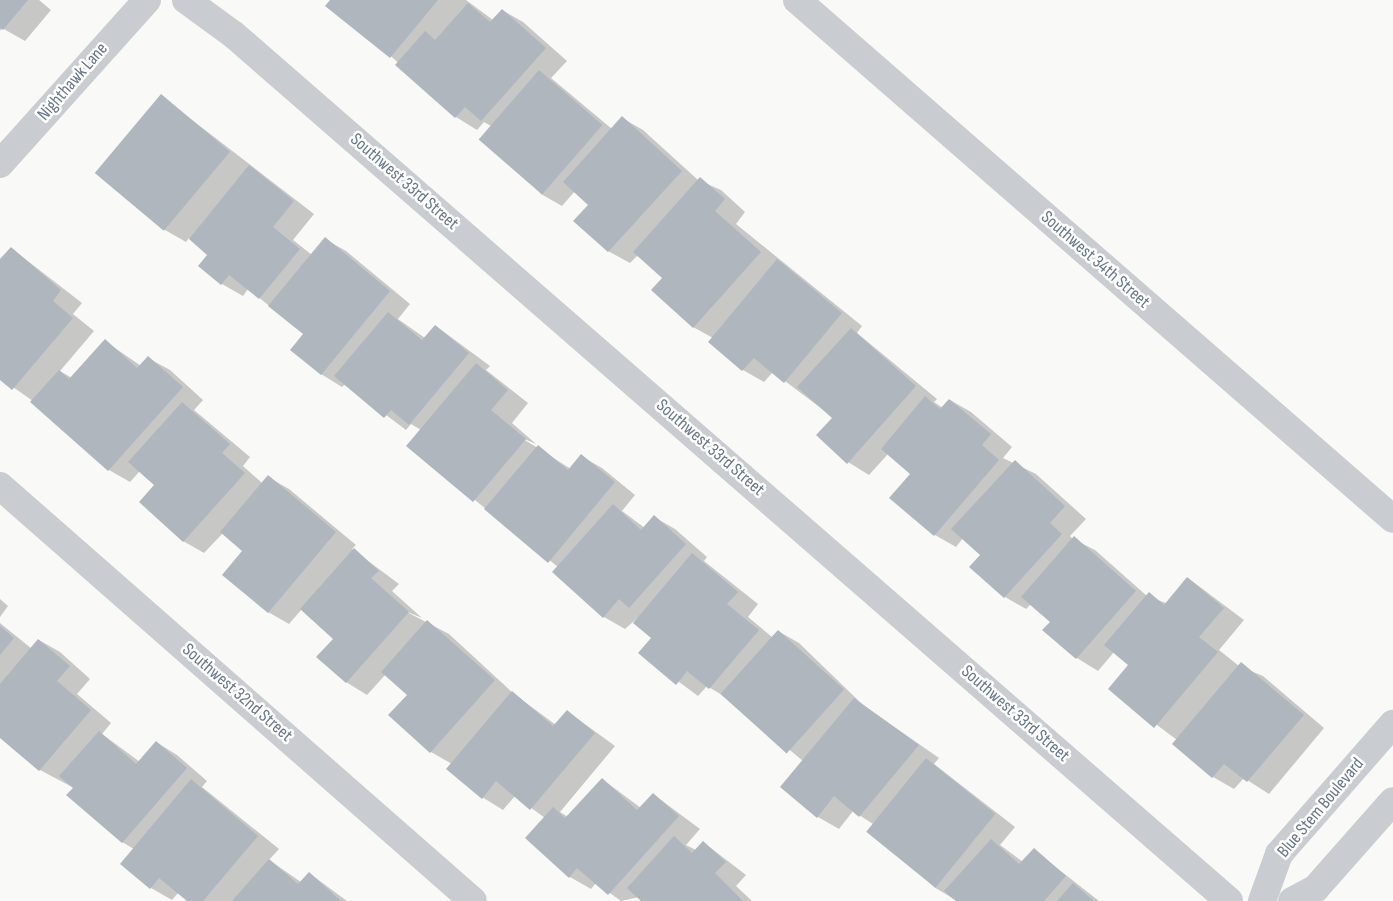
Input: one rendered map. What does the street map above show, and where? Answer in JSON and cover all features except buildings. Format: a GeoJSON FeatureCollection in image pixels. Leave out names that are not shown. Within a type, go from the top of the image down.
{"type":"FeatureCollection","features":[{"type":"Feature","properties":{"kind":"street","name":"Nighthawk Lane"},"geometry":{"type":"LineString","coordinates":[[0,164],[147,0]]}},
{"type":"Feature","properties":{"kind":"street","name":"Southwest 33rd Street"},"geometry":{"type":"LineString","coordinates":[[186,0],[234,34],[1229,901]]}},
{"type":"Feature","properties":{"kind":"street","name":"Southwest 34th Street"},"geometry":{"type":"LineString","coordinates":[[797,0],[1393,518]]}},
{"type":"Feature","properties":{"kind":"street","name":"Southwest 32nd Street"},"geometry":{"type":"LineString","coordinates":[[0,486],[473,901]]}},
{"type":"Feature","properties":{"kind":"street","name":"Blue Stem Boulevard"},"geometry":{"type":"LineString","coordinates":[[1262,901],[1278,854],[1393,724]]}},
{"type":"Feature","properties":{"kind":"street"},"geometry":{"type":"LineString","coordinates":[[1292,901],[1316,888],[1393,801]]}}]}
